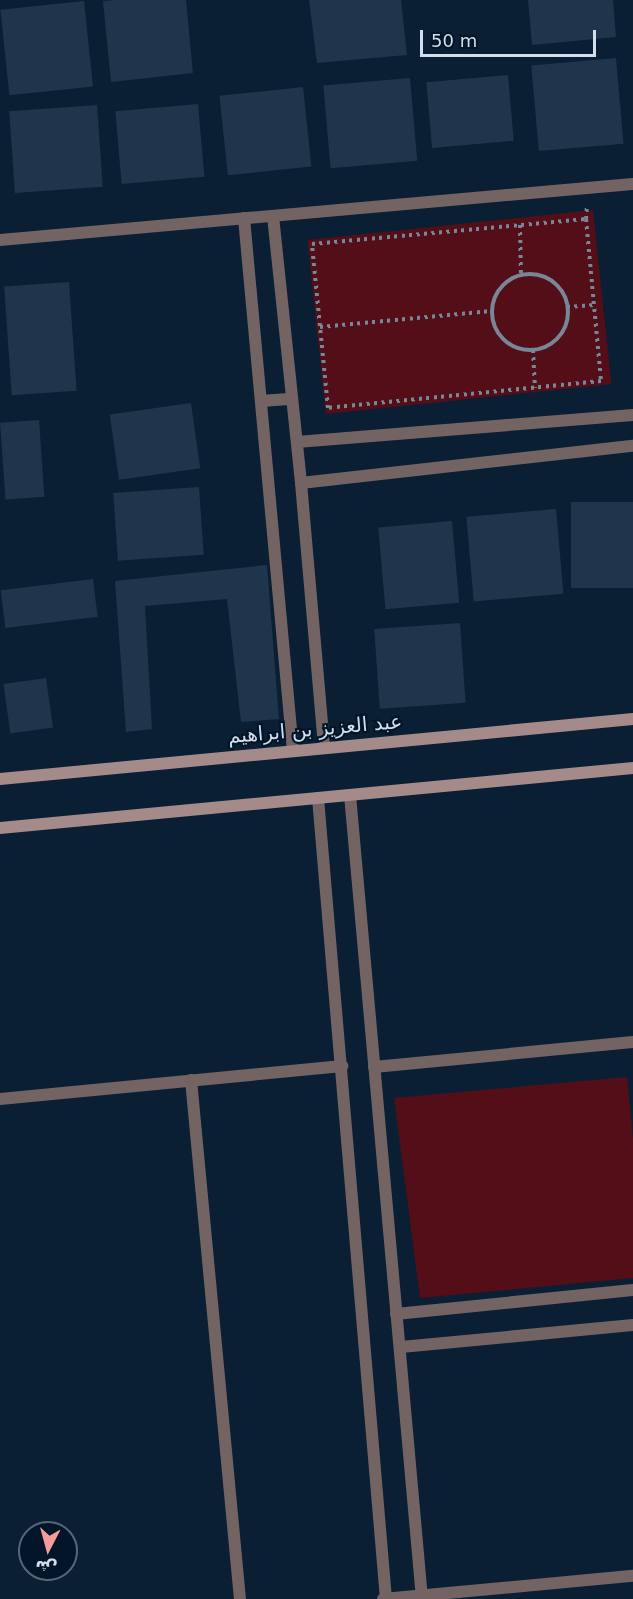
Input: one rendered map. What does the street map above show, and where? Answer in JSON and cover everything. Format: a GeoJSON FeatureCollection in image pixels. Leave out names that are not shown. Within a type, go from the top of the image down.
{"type":"FeatureCollection","features":[{"type":"Feature","properties":{"kind":"street"},"geometry":{"type":"LineString","coordinates":[[0,240],[633,184]]}},
{"type":"Feature","properties":{"kind":"street"},"geometry":{"type":"LineString","coordinates":[[273,216],[301,483],[324,748]]}},
{"type":"Feature","properties":{"kind":"street"},"geometry":{"type":"LineString","coordinates":[[244,218],[293,751]]}},
{"type":"Feature","properties":{"kind":"street"},"geometry":{"type":"LineString","coordinates":[[261,401],[292,399]]}},
{"type":"Feature","properties":{"kind":"street"},"geometry":{"type":"LineString","coordinates":[[297,442],[633,415]]}},
{"type":"Feature","properties":{"kind":"street"},"geometry":{"type":"LineString","coordinates":[[301,483],[633,446]]}},
{"type":"Feature","properties":{"kind":"street","name":"عبد العزيز بن ابراهيم"},"geometry":{"type":"LineString","coordinates":[[0,779],[633,719]]}},
{"type":"Feature","properties":{"kind":"street"},"geometry":{"type":"LineString","coordinates":[[0,828],[633,768]]}},
{"type":"Feature","properties":{"kind":"street"},"geometry":{"type":"LineString","coordinates":[[350,795],[422,1597]]}},
{"type":"Feature","properties":{"kind":"street"},"geometry":{"type":"LineString","coordinates":[[318,798],[385,1599],[633,1576]]}},
{"type":"Feature","properties":{"kind":"street"},"geometry":{"type":"LineString","coordinates":[[374,1067],[633,1042]]}},
{"type":"Feature","properties":{"kind":"street"},"geometry":{"type":"LineString","coordinates":[[0,1099],[342,1066]]}},
{"type":"Feature","properties":{"kind":"street"},"geometry":{"type":"LineString","coordinates":[[191,1080],[240,1599]]}},
{"type":"Feature","properties":{"kind":"street"},"geometry":{"type":"LineString","coordinates":[[396,1314],[633,1290]]}},
{"type":"Feature","properties":{"kind":"street"},"geometry":{"type":"LineString","coordinates":[[401,1347],[633,1325]]}},
{"type":"Feature","properties":{"kind":"path"},"geometry":{"type":"LineString","coordinates":[[586,219],[602,381],[328,408],[312,244],[520,225],[586,219]]}},
{"type":"Feature","properties":{"kind":"path"},"geometry":{"type":"LineString","coordinates":[[520,225],[521,275]]}},
{"type":"Feature","properties":{"kind":"path"},"geometry":{"type":"LineString","coordinates":[[521,275],[540,276],[556,285],[563,294],[567,307],[563,330],[556,340],[545,347],[533,350],[520,349],[509,344],[493,324],[491,311],[500,288],[521,275]]}},
{"type":"Feature","properties":{"kind":"path"},"geometry":{"type":"LineString","coordinates":[[567,307],[594,305]]}},
{"type":"Feature","properties":{"kind":"path"},"geometry":{"type":"LineString","coordinates":[[320,327],[491,311]]}},
{"type":"Feature","properties":{"kind":"path"},"geometry":{"type":"LineString","coordinates":[[533,350],[535,388]]}},
{"type":"Feature","properties":{"kind":"shaded area"},"geometry":{"type":"Polygon","coordinates":[[[593,210],[611,384],[326,414],[308,240],[593,210]]]}},
{"type":"Feature","properties":{"kind":"shaded area"},"geometry":{"type":"Polygon","coordinates":[[[627,1077],[633,1139],[633,1278],[420,1298],[394,1098],[627,1077]]]}},
{"type":"Feature","properties":{"kind":"building"},"geometry":{"type":"Polygon","coordinates":[[[186,0],[193,73],[111,82],[103,1],[186,0]]]}},
{"type":"Feature","properties":{"kind":"building"},"geometry":{"type":"Polygon","coordinates":[[[309,0],[401,0],[407,55],[317,63],[309,0]]]}},
{"type":"Feature","properties":{"kind":"building"},"geometry":{"type":"Polygon","coordinates":[[[528,0],[613,0],[616,37],[532,45],[528,0]]]}},
{"type":"Feature","properties":{"kind":"building"},"geometry":{"type":"Polygon","coordinates":[[[84,1],[93,87],[9,95],[0,10],[84,1]]]}},
{"type":"Feature","properties":{"kind":"building"},"geometry":{"type":"Polygon","coordinates":[[[616,58],[623,144],[539,151],[531,65],[616,58]]]}},
{"type":"Feature","properties":{"kind":"building"},"geometry":{"type":"Polygon","coordinates":[[[508,75],[514,141],[432,148],[426,82],[508,75]]]}},
{"type":"Feature","properties":{"kind":"building"},"geometry":{"type":"Polygon","coordinates":[[[410,78],[417,161],[331,168],[323,86],[410,78]]]}},
{"type":"Feature","properties":{"kind":"building"},"geometry":{"type":"Polygon","coordinates":[[[303,87],[311,167],[228,175],[219,96],[303,87]]]}},
{"type":"Feature","properties":{"kind":"building"},"geometry":{"type":"Polygon","coordinates":[[[198,104],[204,177],[122,184],[115,111],[198,104]]]}},
{"type":"Feature","properties":{"kind":"building"},"geometry":{"type":"Polygon","coordinates":[[[97,105],[103,187],[15,193],[9,111],[97,105]]]}},
{"type":"Feature","properties":{"kind":"building"},"geometry":{"type":"Polygon","coordinates":[[[69,282],[77,391],[12,395],[4,287],[69,282]]]}},
{"type":"Feature","properties":{"kind":"building"},"geometry":{"type":"Polygon","coordinates":[[[191,403],[200,468],[119,480],[110,414],[191,403]]]}},
{"type":"Feature","properties":{"kind":"building"},"geometry":{"type":"Polygon","coordinates":[[[39,420],[44,497],[5,500],[0,423],[39,420]]]}},
{"type":"Feature","properties":{"kind":"building"},"geometry":{"type":"Polygon","coordinates":[[[199,487],[204,555],[118,561],[113,493],[199,487]]]}},
{"type":"Feature","properties":{"kind":"building"},"geometry":{"type":"Polygon","coordinates":[[[571,502],[633,502],[633,588],[571,588],[571,502]]]}},
{"type":"Feature","properties":{"kind":"building"},"geometry":{"type":"Polygon","coordinates":[[[556,509],[563,594],[474,602],[466,517],[556,509]]]}},
{"type":"Feature","properties":{"kind":"building"},"geometry":{"type":"Polygon","coordinates":[[[452,521],[459,603],[385,609],[378,527],[452,521]]]}},
{"type":"Feature","properties":{"kind":"building"},"geometry":{"type":"Polygon","coordinates":[[[267,565],[279,719],[241,722],[227,599],[145,606],[152,729],[126,732],[115,581],[267,565]]]}},
{"type":"Feature","properties":{"kind":"building"},"geometry":{"type":"Polygon","coordinates":[[[93,579],[98,617],[5,628],[1,590],[93,579]]]}},
{"type":"Feature","properties":{"kind":"building"},"geometry":{"type":"Polygon","coordinates":[[[460,623],[466,703],[380,709],[374,629],[460,623]]]}},
{"type":"Feature","properties":{"kind":"building"},"geometry":{"type":"Polygon","coordinates":[[[46,678],[53,728],[10,733],[3,684],[46,678]]]}}]}
